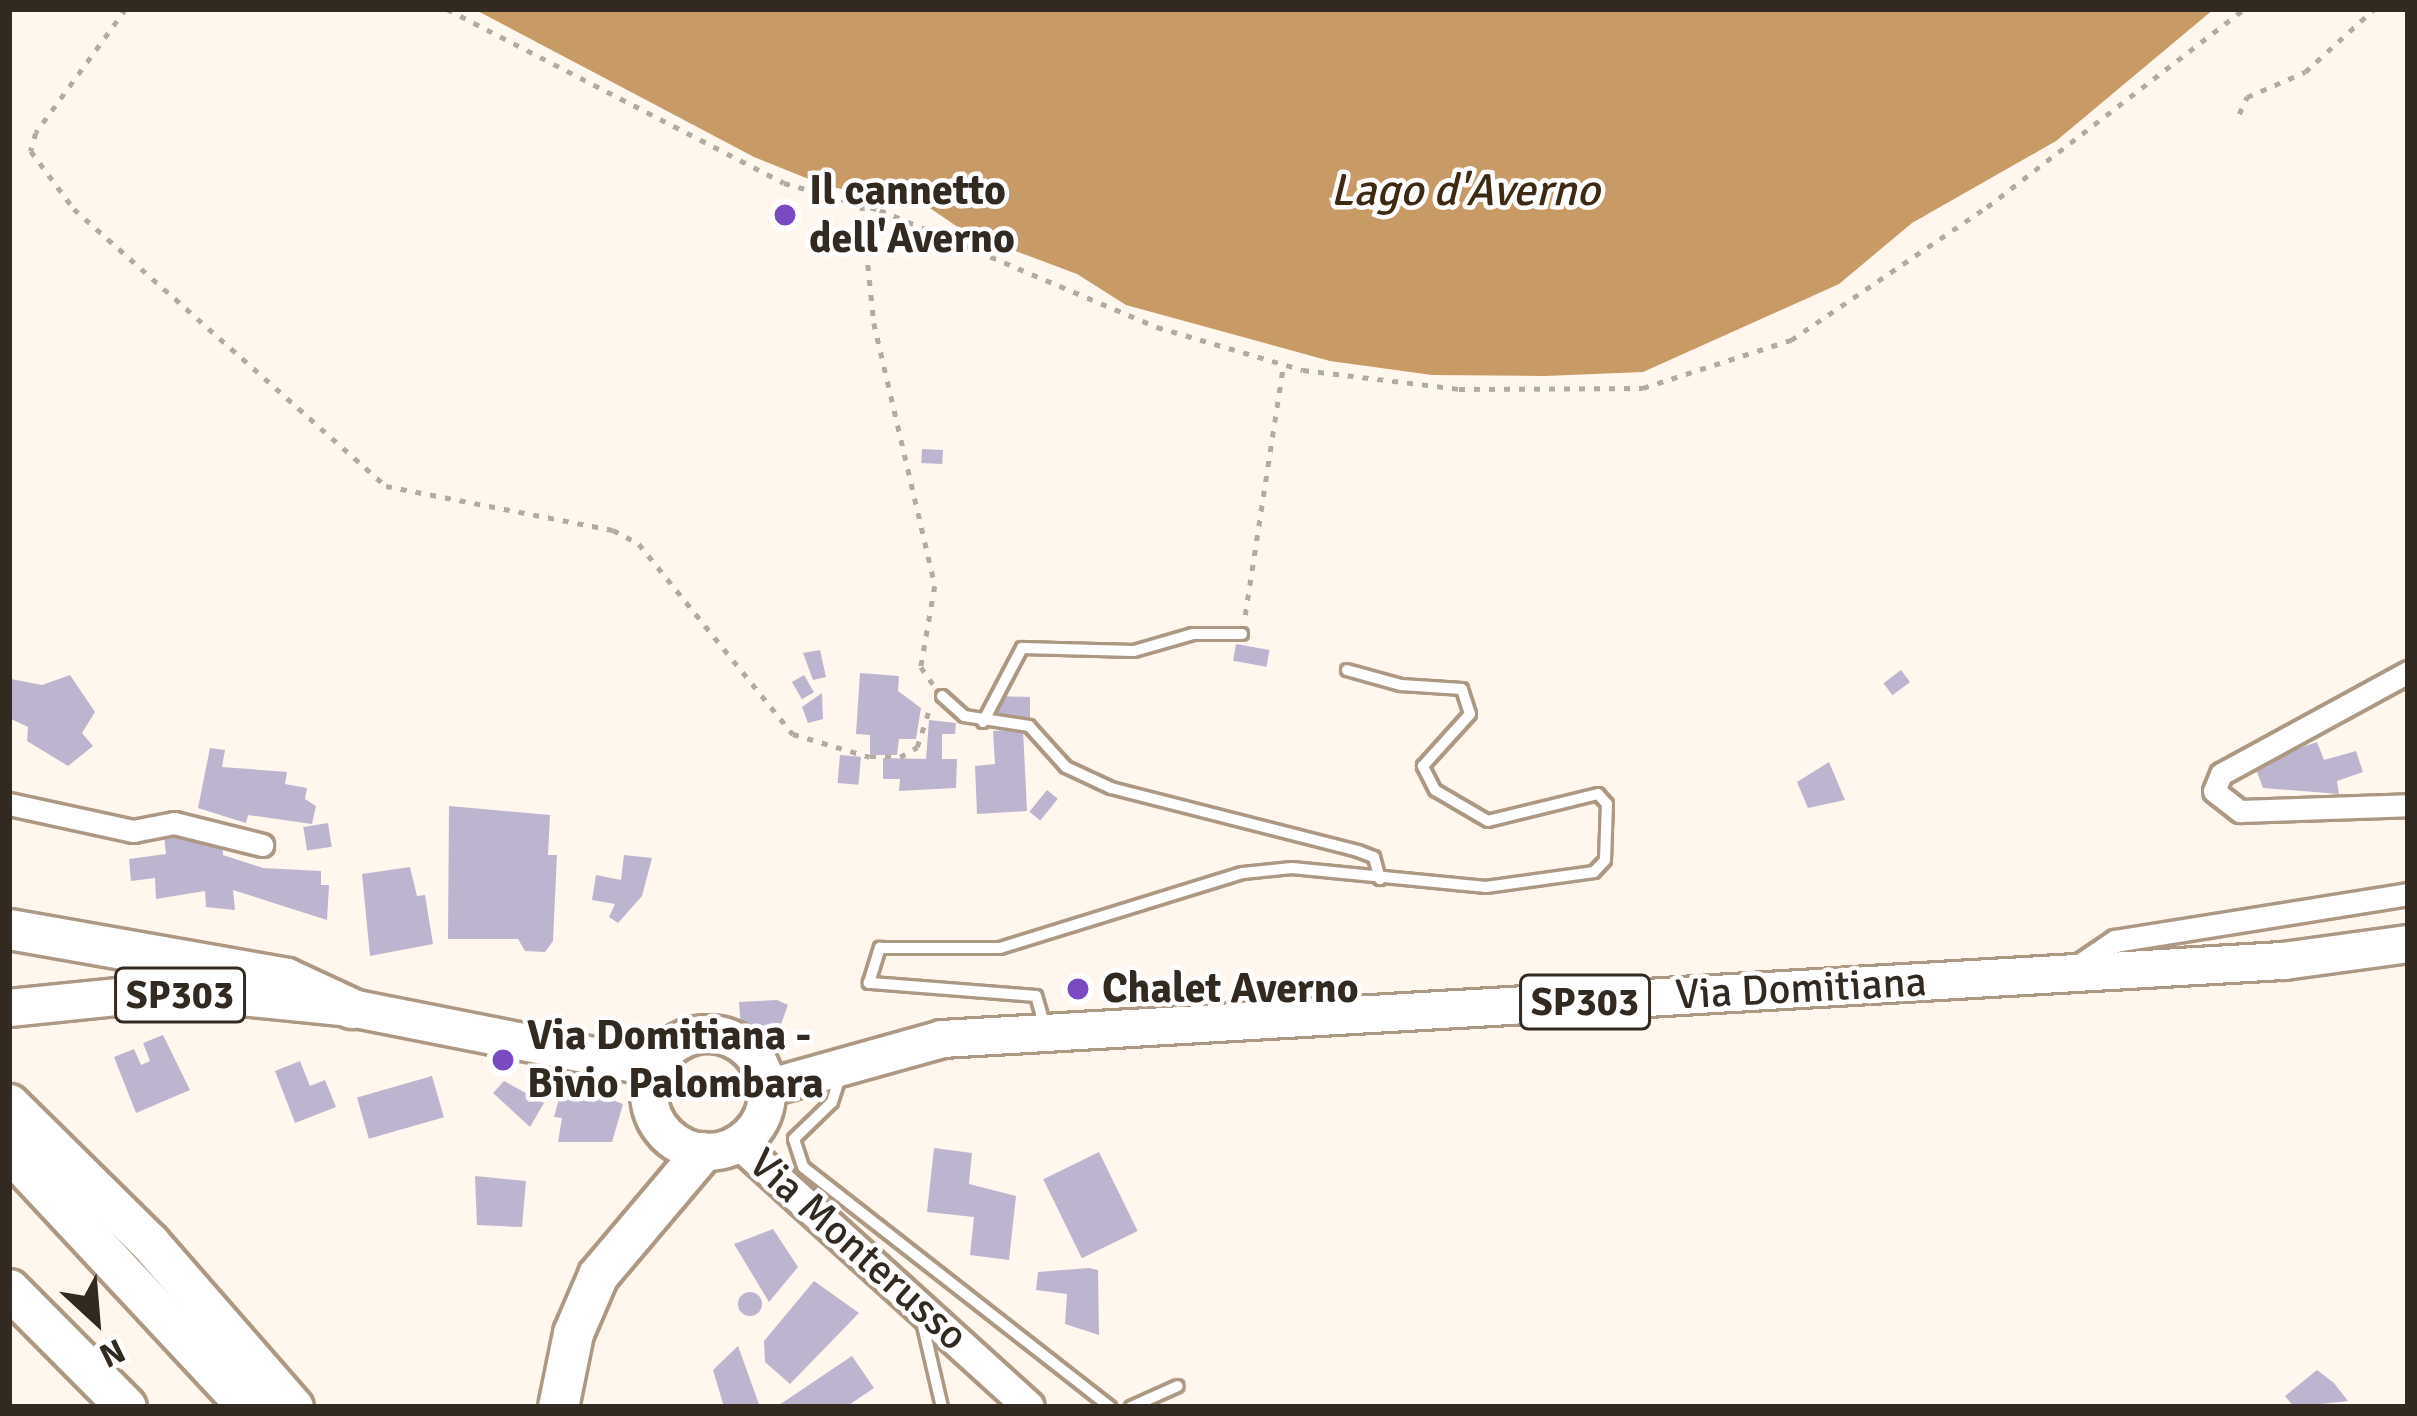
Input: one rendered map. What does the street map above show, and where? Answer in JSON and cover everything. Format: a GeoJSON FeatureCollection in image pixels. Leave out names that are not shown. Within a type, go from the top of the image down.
{"type":"FeatureCollection","features":[{"type":"Feature","properties":{"kind":"highway"},"geometry":{"type":"LineString","coordinates":[[9,929],[286,978],[351,1008]]}},
{"type":"Feature","properties":{"kind":"highway"},"geometry":{"type":"LineString","coordinates":[[9,1104],[149,1242],[292,1407]]}},
{"type":"Feature","properties":{"kind":"highway"},"geometry":{"type":"LineString","coordinates":[[558,1407],[573,1333],[598,1275],[720,1148]]}},
{"type":"Feature","properties":{"kind":"highway"},"geometry":{"type":"LineString","coordinates":[[9,1151],[248,1407]]}},
{"type":"Feature","properties":{"kind":"highway"},"geometry":{"type":"LineString","coordinates":[[9,1289],[126,1407]]}},
{"type":"Feature","properties":{"kind":"main road","name":"Via Domitiana"},"geometry":{"type":"LineString","coordinates":[[767,1088],[942,1039],[2066,974],[2408,944]]}},
{"type":"Feature","properties":{"kind":"main road","name":"SP303"},"geometry":{"type":"LineString","coordinates":[[9,1008],[180,995],[351,1008],[655,1068]]}},
{"type":"Feature","properties":{"kind":"main road"},"geometry":{"type":"LineString","coordinates":[[719,1035],[747,1048],[767,1088],[761,1120],[720,1148],[672,1140],[653,1115],[655,1068],[689,1037],[719,1035]]}},
{"type":"Feature","properties":{"kind":"street"},"geometry":{"type":"LineString","coordinates":[[2408,672],[2221,774],[2213,791],[2240,811],[2408,805]]}},
{"type":"Feature","properties":{"kind":"street"},"geometry":{"type":"LineString","coordinates":[[9,804],[133,831],[174,823],[262,845]]}},
{"type":"Feature","properties":{"kind":"street"},"geometry":{"type":"LineString","coordinates":[[2066,974],[2115,941],[2408,894]]}},
{"type":"Feature","properties":{"kind":"street","name":"Via Monterusso"},"geometry":{"type":"LineString","coordinates":[[720,1148],[919,1305],[1030,1407]]}},
{"type":"Feature","properties":{"kind":"lane"},"geometry":{"type":"LineString","coordinates":[[982,722],[1022,647],[1134,651],[1193,634],[1242,634]]}},
{"type":"Feature","properties":{"kind":"lane"},"geometry":{"type":"LineString","coordinates":[[1046,1033],[1036,996],[869,983],[880,948],[1000,948],[1243,872],[1292,868],[1486,887],[1594,872],[1611,846],[1607,804],[1587,793],[1488,821],[1436,790],[1423,766],[1471,714],[1462,688],[1401,685],[1347,670]]}},
{"type":"Feature","properties":{"kind":"lane"},"geometry":{"type":"LineString","coordinates":[[943,696],[982,722],[1028,726],[1066,767],[1111,788],[1374,857],[1380,879]]}},
{"type":"Feature","properties":{"kind":"lane"},"geometry":{"type":"LineString","coordinates":[[842,1068],[844,1084],[832,1102],[794,1139],[803,1167],[1110,1407]]}},
{"type":"Feature","properties":{"kind":"lane"},"geometry":{"type":"LineString","coordinates":[[919,1305],[942,1407]]}},
{"type":"Feature","properties":{"kind":"lane"},"geometry":{"type":"LineString","coordinates":[[1131,1407],[1178,1386]]}},
{"type":"Feature","properties":{"kind":"path"},"geometry":{"type":"LineString","coordinates":[[126,9],[31,151],[74,209],[386,486],[613,530],[639,544],[793,734],[900,757],[917,746],[926,713],[943,696],[922,667],[935,586],[874,323],[862,205]]}},
{"type":"Feature","properties":{"kind":"path"},"geometry":{"type":"LineString","coordinates":[[447,9],[784,183],[862,205],[1157,327],[1282,366],[1459,389],[1643,388],[1791,340],[1987,207],[2244,9]]}},
{"type":"Feature","properties":{"kind":"path"},"geometry":{"type":"LineString","coordinates":[[2239,114],[2247,97],[2305,72],[2374,9]]}},
{"type":"Feature","properties":{"kind":"path"},"geometry":{"type":"LineString","coordinates":[[1242,634],[1282,366]]}},
{"type":"Feature","properties":{"kind":"water","name":"Lago d'Averno"},"geometry":{"type":"Polygon","coordinates":[[[474,9],[2214,9],[2056,141],[1912,223],[1839,284],[1643,372],[1545,376],[1432,375],[1330,361],[1126,305],[1077,274],[965,232],[924,204],[826,186],[754,157],[474,9]]]}},
{"type":"Feature","properties":{"kind":"building"},"geometry":{"type":"Polygon","coordinates":[[[922,449],[943,450],[942,464],[921,463],[922,449]]]}},
{"type":"Feature","properties":{"kind":"building"},"geometry":{"type":"Polygon","coordinates":[[[1236,644],[1269,650],[1267,667],[1233,661],[1236,644]]]}},
{"type":"Feature","properties":{"kind":"building"},"geometry":{"type":"Polygon","coordinates":[[[820,650],[826,677],[813,680],[803,653],[820,650]]]}},
{"type":"Feature","properties":{"kind":"building"},"geometry":{"type":"Polygon","coordinates":[[[1901,670],[1910,682],[1892,695],[1883,683],[1901,670]]]}},
{"type":"Feature","properties":{"kind":"building"},"geometry":{"type":"Polygon","coordinates":[[[860,673],[899,676],[898,691],[921,708],[916,739],[899,739],[897,755],[870,755],[870,735],[856,734],[860,673]]]}},
{"type":"Feature","properties":{"kind":"building"},"geometry":{"type":"Polygon","coordinates":[[[70,675],[95,712],[82,733],[93,746],[68,766],[27,741],[28,727],[9,718],[9,694],[11,679],[42,685],[70,675]]]}},
{"type":"Feature","properties":{"kind":"building"},"geometry":{"type":"Polygon","coordinates":[[[804,675],[814,692],[802,699],[792,682],[804,675]]]}},
{"type":"Feature","properties":{"kind":"building"},"geometry":{"type":"Polygon","coordinates":[[[822,693],[823,719],[808,723],[802,707],[822,693]]]}},
{"type":"Feature","properties":{"kind":"building"},"geometry":{"type":"Polygon","coordinates":[[[998,696],[1030,697],[1030,718],[993,716],[998,696]]]}},
{"type":"Feature","properties":{"kind":"building"},"geometry":{"type":"Polygon","coordinates":[[[929,720],[956,723],[955,734],[942,734],[942,759],[957,759],[956,788],[899,791],[900,779],[883,779],[883,758],[926,759],[929,720]]]}},
{"type":"Feature","properties":{"kind":"building"},"geometry":{"type":"Polygon","coordinates":[[[1023,729],[1027,811],[977,814],[975,766],[995,764],[993,731],[1023,729]]]}},
{"type":"Feature","properties":{"kind":"building"},"geometry":{"type":"Polygon","coordinates":[[[2317,742],[2324,760],[2356,751],[2363,772],[2337,781],[2339,794],[2263,788],[2254,764],[2317,742]]]}},
{"type":"Feature","properties":{"kind":"building"},"geometry":{"type":"Polygon","coordinates":[[[210,748],[225,750],[222,767],[287,772],[285,784],[307,788],[305,799],[316,806],[312,824],[248,815],[246,823],[198,808],[210,748]]]}},
{"type":"Feature","properties":{"kind":"building"},"geometry":{"type":"Polygon","coordinates":[[[840,755],[861,757],[858,785],[838,783],[840,755]]]}},
{"type":"Feature","properties":{"kind":"building"},"geometry":{"type":"Polygon","coordinates":[[[1829,762],[1845,800],[1808,808],[1797,782],[1829,762]]]}},
{"type":"Feature","properties":{"kind":"building"},"geometry":{"type":"Polygon","coordinates":[[[1047,790],[1058,799],[1040,821],[1029,812],[1047,790]]]}},
{"type":"Feature","properties":{"kind":"building"},"geometry":{"type":"Polygon","coordinates":[[[449,806],[550,815],[548,855],[557,855],[553,941],[545,952],[525,951],[518,939],[448,939],[449,806]]]}},
{"type":"Feature","properties":{"kind":"building"},"geometry":{"type":"Polygon","coordinates":[[[328,823],[332,847],[307,851],[303,827],[328,823]]]}},
{"type":"Feature","properties":{"kind":"building"},"geometry":{"type":"Polygon","coordinates":[[[197,833],[222,838],[223,855],[263,868],[321,871],[321,885],[329,885],[327,920],[233,890],[235,910],[206,907],[205,891],[156,899],[155,878],[131,881],[129,859],[166,854],[164,836],[197,833]]]}},
{"type":"Feature","properties":{"kind":"building"},"geometry":{"type":"Polygon","coordinates":[[[624,855],[652,858],[642,896],[618,923],[609,917],[615,904],[592,900],[596,875],[621,880],[624,855]]]}},
{"type":"Feature","properties":{"kind":"building"},"geometry":{"type":"Polygon","coordinates":[[[410,867],[417,896],[425,895],[433,944],[370,956],[362,874],[410,867]]]}},
{"type":"Feature","properties":{"kind":"building"},"geometry":{"type":"Polygon","coordinates":[[[777,1000],[788,1005],[780,1027],[741,1029],[739,1002],[777,1000]]]}},
{"type":"Feature","properties":{"kind":"building"},"geometry":{"type":"Polygon","coordinates":[[[163,1035],[190,1090],[136,1113],[114,1057],[134,1049],[141,1065],[150,1061],[143,1043],[163,1035]]]}},
{"type":"Feature","properties":{"kind":"building"},"geometry":{"type":"Polygon","coordinates":[[[300,1061],[310,1086],[325,1080],[336,1107],[295,1123],[275,1071],[300,1061]]]}},
{"type":"Feature","properties":{"kind":"building"},"geometry":{"type":"Polygon","coordinates":[[[432,1076],[444,1117],[369,1139],[357,1097],[432,1076]]]}},
{"type":"Feature","properties":{"kind":"building"},"geometry":{"type":"Polygon","coordinates":[[[564,1079],[621,1081],[612,1100],[623,1104],[612,1142],[558,1142],[562,1118],[554,1117],[564,1079]]]}},
{"type":"Feature","properties":{"kind":"building"},"geometry":{"type":"Polygon","coordinates":[[[504,1081],[544,1103],[530,1127],[493,1093],[504,1081]]]}},
{"type":"Feature","properties":{"kind":"building"},"geometry":{"type":"Polygon","coordinates":[[[934,1148],[972,1153],[969,1184],[1016,1196],[1009,1260],[970,1255],[974,1217],[927,1212],[934,1148]]]}},
{"type":"Feature","properties":{"kind":"building"},"geometry":{"type":"Polygon","coordinates":[[[1099,1152],[1138,1231],[1082,1258],[1043,1179],[1099,1152]]]}},
{"type":"Feature","properties":{"kind":"building"},"geometry":{"type":"Polygon","coordinates":[[[475,1176],[526,1181],[522,1227],[477,1225],[475,1176]]]}},
{"type":"Feature","properties":{"kind":"building"},"geometry":{"type":"Polygon","coordinates":[[[773,1229],[798,1267],[769,1302],[734,1244],[773,1229]]]}},
{"type":"Feature","properties":{"kind":"building"},"geometry":{"type":"Polygon","coordinates":[[[1098,1270],[1099,1335],[1065,1324],[1067,1294],[1036,1290],[1038,1272],[1098,1270]]]}},
{"type":"Feature","properties":{"kind":"building"},"geometry":{"type":"Polygon","coordinates":[[[814,1281],[859,1313],[790,1384],[765,1362],[764,1341],[814,1281]]]}},
{"type":"Feature","properties":{"kind":"building"},"geometry":{"type":"Polygon","coordinates":[[[750,1292],[759,1295],[759,1313],[750,1316],[741,1313],[738,1304],[741,1295],[750,1292]]]}},
{"type":"Feature","properties":{"kind":"building"},"geometry":{"type":"Polygon","coordinates":[[[738,1346],[760,1407],[724,1407],[713,1370],[738,1346]]]}},
{"type":"Feature","properties":{"kind":"building"},"geometry":{"type":"Polygon","coordinates":[[[852,1356],[874,1388],[846,1407],[776,1407],[852,1356]]]}},
{"type":"Feature","properties":{"kind":"building"},"geometry":{"type":"Polygon","coordinates":[[[2317,1370],[2348,1401],[2294,1407],[2285,1396],[2317,1370]]]}},
{"type":"Feature","properties":{"kind":"place","name":"Il cannetto dell'Averno"},"geometry":{"type":"Point","coordinates":[785,215]}},
{"type":"Feature","properties":{"kind":"place","name":"Chalet Averno"},"geometry":{"type":"Point","coordinates":[1078,989]}},
{"type":"Feature","properties":{"kind":"place","name":"Via Domitiana - Bivio Palombara"},"geometry":{"type":"Point","coordinates":[503,1060]}}]}
